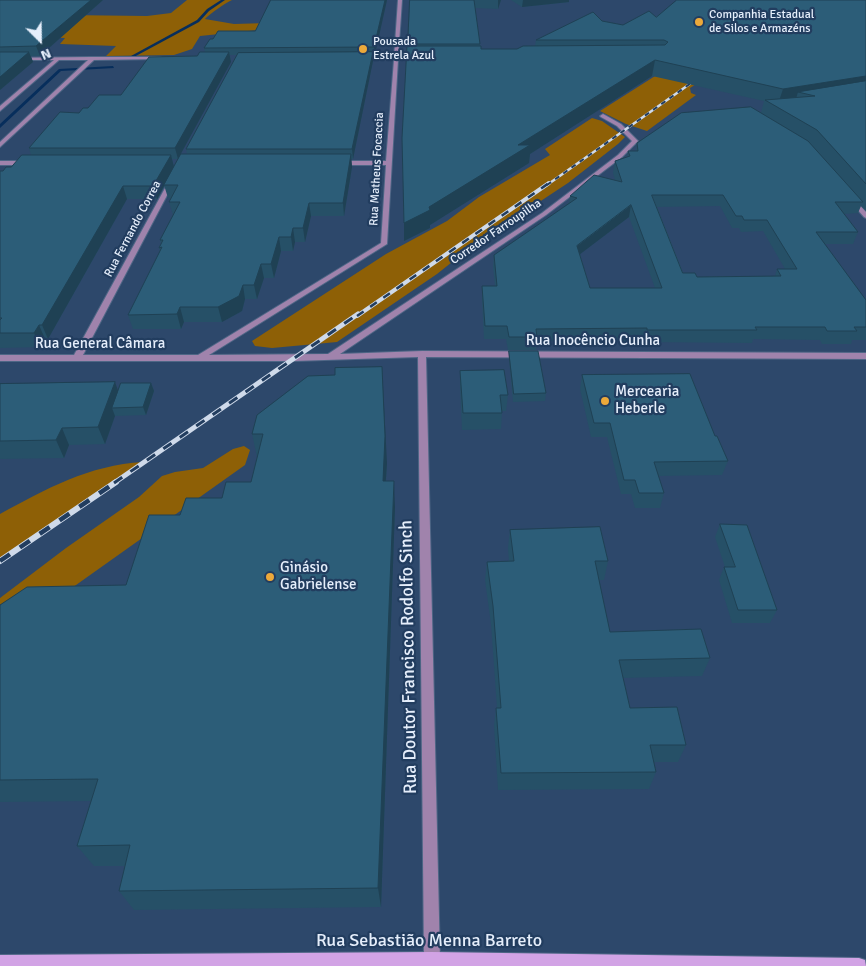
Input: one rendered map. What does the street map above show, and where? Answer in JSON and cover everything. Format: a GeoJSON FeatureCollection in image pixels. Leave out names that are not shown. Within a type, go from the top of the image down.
{"type":"FeatureCollection","features":[{"type":"Feature","properties":{"kind":"main road","name":"Rua Sebastião Menna Barreto"},"geometry":{"type":"LineString","coordinates":[[0,963],[432,960],[859,966]]}},
{"type":"Feature","properties":{"kind":"street","name":"Rua Matheus Focaccia"},"geometry":{"type":"LineString","coordinates":[[201,358],[384,244],[400,0]]}},
{"type":"Feature","properties":{"kind":"street"},"geometry":{"type":"LineString","coordinates":[[0,58],[169,58]]}},
{"type":"Feature","properties":{"kind":"street"},"geometry":{"type":"LineString","coordinates":[[0,109],[60,58]]}},
{"type":"Feature","properties":{"kind":"street"},"geometry":{"type":"LineString","coordinates":[[0,145],[93,58]]}},
{"type":"Feature","properties":{"kind":"street"},"geometry":{"type":"LineString","coordinates":[[356,59],[424,59]]}},
{"type":"Feature","properties":{"kind":"street","name":"Corredor Farroupilha"},"geometry":{"type":"LineString","coordinates":[[330,357],[544,214],[620,156],[635,141],[619,125],[603,116]]}},
{"type":"Feature","properties":{"kind":"street"},"geometry":{"type":"LineString","coordinates":[[0,163],[38,163]]}},
{"type":"Feature","properties":{"kind":"street"},"geometry":{"type":"LineString","coordinates":[[329,163],[388,163]]}},
{"type":"Feature","properties":{"kind":"street","name":"Rua Fernando Correa"},"geometry":{"type":"LineString","coordinates":[[77,358],[176,172]]}},
{"type":"Feature","properties":{"kind":"street"},"geometry":{"type":"LineString","coordinates":[[846,194],[866,216]]}},
{"type":"Feature","properties":{"kind":"street","name":"Rua Inocêncio Cunha"},"geometry":{"type":"LineString","coordinates":[[201,358],[422,354],[866,356]]}},
{"type":"Feature","properties":{"kind":"street","name":"Rua Doutor Francisco Rodolfo Sinch"},"geometry":{"type":"LineString","coordinates":[[422,354],[432,960]]}},
{"type":"Feature","properties":{"kind":"street","name":"Rua General Câmara"},"geometry":{"type":"LineString","coordinates":[[0,358],[201,358]]}},
{"type":"Feature","properties":{"kind":"shaded area"},"geometry":{"type":"Polygon","coordinates":[[[187,0],[232,0],[205,19],[234,24],[268,23],[268,29],[200,36],[192,49],[174,55],[106,56],[116,46],[60,44],[65,38],[38,37],[65,15],[147,16],[171,13],[187,0]]]}},
{"type":"Feature","properties":{"kind":"shaded area"},"geometry":{"type":"Polygon","coordinates":[[[674,64],[704,79],[690,88],[691,93],[696,95],[647,131],[626,124],[600,111],[674,64]]]}},
{"type":"Feature","properties":{"kind":"shaded area"},"geometry":{"type":"Polygon","coordinates":[[[592,118],[602,121],[625,137],[568,183],[471,247],[437,274],[337,342],[272,348],[255,346],[252,341],[386,254],[447,221],[479,197],[550,155],[545,149],[592,118]]]}},
{"type":"Feature","properties":{"kind":"shaded area"},"geometry":{"type":"Polygon","coordinates":[[[244,446],[250,450],[245,465],[0,639],[0,598],[66,548],[139,497],[162,476],[203,468],[233,449],[244,446]]]}},
{"type":"Feature","properties":{"kind":"shaded area"},"geometry":{"type":"Polygon","coordinates":[[[143,462],[0,561],[0,514],[51,487],[86,473],[123,464],[143,462]]]}},
{"type":"Feature","properties":{"kind":"building"},"geometry":{"type":"Polygon","coordinates":[[[0,0],[91,0],[36,46],[0,47],[0,0]]]}},
{"type":"Feature","properties":{"kind":"building"},"geometry":{"type":"Polygon","coordinates":[[[271,0],[385,0],[374,47],[204,48],[218,31],[255,31],[271,0]]]}},
{"type":"Feature","properties":{"kind":"building"},"geometry":{"type":"Polygon","coordinates":[[[410,0],[474,0],[480,44],[408,44],[410,0]]]}},
{"type":"Feature","properties":{"kind":"building"},"geometry":{"type":"Polygon","coordinates":[[[677,0],[866,0],[866,76],[783,89],[655,60],[518,145],[530,145],[429,207],[430,210],[404,223],[402,138],[407,46],[481,46],[481,49],[517,49],[523,46],[665,45],[668,42],[664,40],[536,40],[593,12],[602,21],[623,25],[649,11],[656,17],[677,0]]]}},
{"type":"Feature","properties":{"kind":"building"},"geometry":{"type":"Polygon","coordinates":[[[0,52],[29,52],[0,77],[0,52]]]}},
{"type":"Feature","properties":{"kind":"building"},"geometry":{"type":"Polygon","coordinates":[[[200,52],[229,52],[175,148],[29,148],[60,112],[79,113],[83,108],[88,108],[99,95],[121,95],[149,57],[197,56],[200,52]]]}},
{"type":"Feature","properties":{"kind":"building"},"geometry":{"type":"Polygon","coordinates":[[[373,52],[352,149],[186,149],[238,53],[373,52]]]}},
{"type":"Feature","properties":{"kind":"building"},"geometry":{"type":"Polygon","coordinates":[[[866,81],[866,184],[817,130],[765,100],[815,96],[798,92],[866,81]]]}},
{"type":"Feature","properties":{"kind":"building"},"geometry":{"type":"Polygon","coordinates":[[[751,107],[808,141],[863,202],[835,202],[858,232],[816,232],[866,300],[866,327],[854,327],[857,331],[827,331],[825,327],[755,327],[757,330],[647,330],[647,328],[536,329],[537,337],[509,337],[507,326],[485,326],[482,286],[497,286],[494,255],[577,198],[570,196],[594,175],[622,182],[615,161],[630,156],[628,151],[638,151],[637,143],[681,113],[751,107]],[[652,195],[683,273],[695,273],[697,277],[781,276],[777,269],[797,269],[767,220],[744,220],[742,216],[736,216],[723,195],[652,195]],[[631,205],[577,246],[590,288],[662,288],[631,205]]]}},
{"type":"Feature","properties":{"kind":"building"},"geometry":{"type":"Polygon","coordinates":[[[181,154],[351,154],[343,203],[309,203],[303,228],[293,228],[291,237],[279,237],[271,264],[261,264],[254,285],[243,285],[239,296],[218,307],[180,307],[177,314],[128,315],[162,247],[159,248],[163,240],[160,240],[180,202],[169,202],[178,185],[164,185],[181,154]]]}},
{"type":"Feature","properties":{"kind":"building"},"geometry":{"type":"Polygon","coordinates":[[[22,155],[171,155],[153,186],[123,186],[42,325],[39,325],[34,333],[0,333],[0,320],[2,318],[0,318],[0,171],[3,171],[6,167],[11,167],[22,155]]]}},
{"type":"Feature","properties":{"kind":"building"},"geometry":{"type":"Polygon","coordinates":[[[509,351],[538,351],[546,393],[514,394],[509,351]]]}},
{"type":"Feature","properties":{"kind":"building"},"geometry":{"type":"Polygon","coordinates":[[[382,367],[385,436],[383,481],[394,481],[378,888],[119,891],[130,845],[77,846],[98,779],[0,780],[0,605],[27,587],[126,585],[149,515],[180,515],[186,498],[222,498],[226,482],[251,482],[263,434],[252,434],[257,415],[308,376],[335,375],[335,368],[382,367]]]}},
{"type":"Feature","properties":{"kind":"building"},"geometry":{"type":"Polygon","coordinates":[[[504,370],[508,395],[500,395],[502,413],[463,413],[460,371],[504,370]]]}},
{"type":"Feature","properties":{"kind":"building"},"geometry":{"type":"Polygon","coordinates":[[[690,374],[715,436],[717,436],[728,461],[654,462],[664,493],[639,493],[635,480],[624,480],[610,423],[594,423],[582,375],[690,374]]]}},
{"type":"Feature","properties":{"kind":"building"},"geometry":{"type":"Polygon","coordinates":[[[115,382],[98,427],[62,428],[56,440],[0,441],[0,384],[115,382]]]}},
{"type":"Feature","properties":{"kind":"building"},"geometry":{"type":"Polygon","coordinates":[[[121,383],[151,383],[143,407],[112,408],[121,383]]]}},
{"type":"Feature","properties":{"kind":"building"},"geometry":{"type":"Polygon","coordinates":[[[720,524],[747,525],[777,610],[738,610],[724,567],[735,567],[720,524]]]}},
{"type":"Feature","properties":{"kind":"building"},"geometry":{"type":"Polygon","coordinates":[[[600,527],[608,561],[595,561],[610,632],[701,629],[710,658],[619,660],[630,708],[677,707],[686,745],[650,745],[656,772],[501,773],[496,708],[501,708],[493,606],[487,562],[514,561],[510,530],[600,527]]]}},
{"type":"Feature","properties":{"kind":"waterway"},"geometry":{"type":"LineString","coordinates":[[133,56],[198,21],[208,10],[223,0]]}},
{"type":"Feature","properties":{"kind":"waterway"},"geometry":{"type":"LineString","coordinates":[[0,127],[60,70],[113,67]]}},
{"type":"Feature","properties":{"kind":"railway"},"geometry":{"type":"LineString","coordinates":[[547,185],[701,76]]}},
{"type":"Feature","properties":{"kind":"railway"},"geometry":{"type":"LineString","coordinates":[[357,316],[549,183]]}},
{"type":"Feature","properties":{"kind":"railway"},"geometry":{"type":"LineString","coordinates":[[114,483],[358,314]]}},
{"type":"Feature","properties":{"kind":"railway"},"geometry":{"type":"LineString","coordinates":[[0,561],[116,482]]}},
{"type":"Feature","properties":{"kind":"place","name":"Companhia Estadual de Silos e Armazéns"},"geometry":{"type":"Point","coordinates":[699,22]}},
{"type":"Feature","properties":{"kind":"place","name":"Pousada Estrela Azul"},"geometry":{"type":"Point","coordinates":[363,49]}},
{"type":"Feature","properties":{"kind":"place","name":"Mercearia Heberle"},"geometry":{"type":"Point","coordinates":[605,401]}},
{"type":"Feature","properties":{"kind":"place","name":"Ginásio Gabrielense"},"geometry":{"type":"Point","coordinates":[270,577]}}]}
